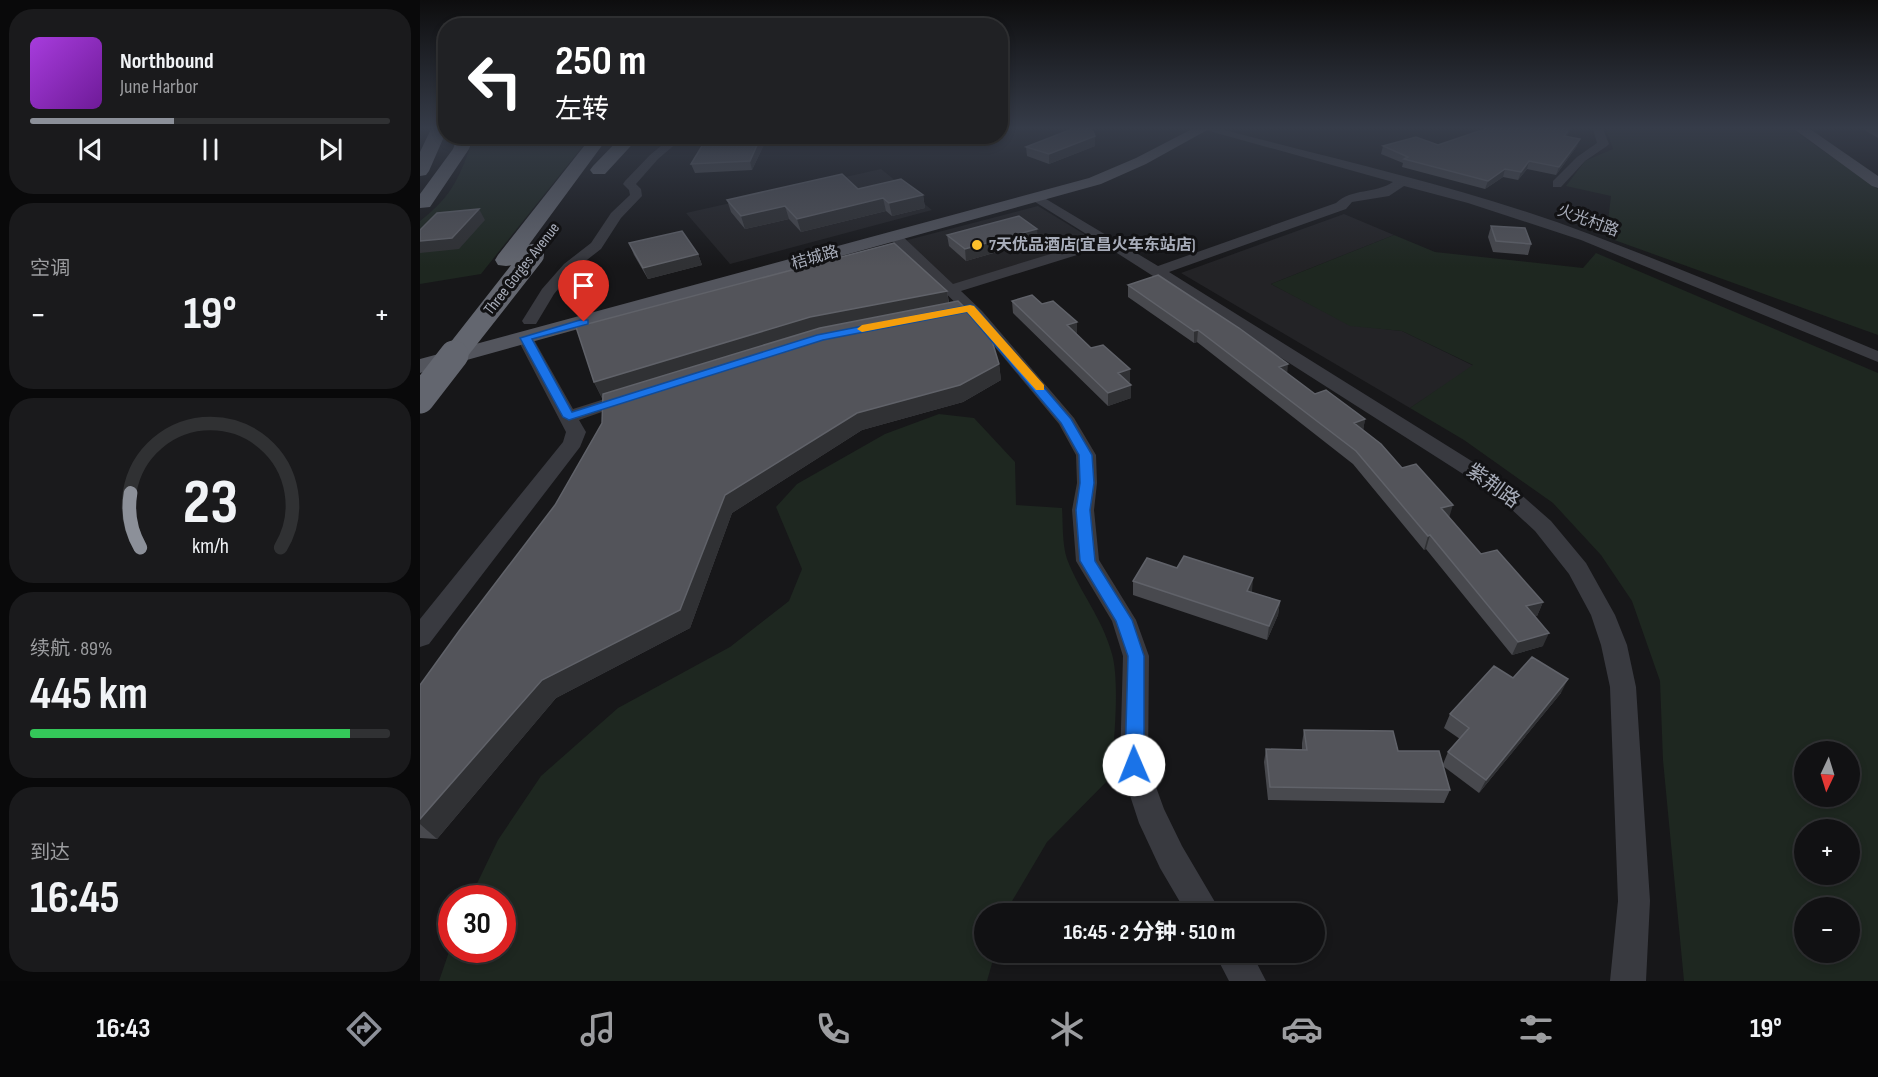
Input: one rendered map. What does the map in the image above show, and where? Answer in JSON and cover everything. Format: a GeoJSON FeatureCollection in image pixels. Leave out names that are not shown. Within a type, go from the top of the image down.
{"type":"FeatureCollection","features":[{"type":"Feature","properties":{"kind":"highway"},"geometry":{"type":"LineString","coordinates":[[422,205],[435,175]]}},
{"type":"Feature","properties":{"kind":"highway"},"geometry":{"type":"LineString","coordinates":[[422,205],[443,175]]}},
{"type":"Feature","properties":{"kind":"highway","name":"Three Gorges Avenue"},"geometry":{"type":"LineString","coordinates":[[420,366],[571,175]]}},
{"type":"Feature","properties":{"kind":"highway"},"geometry":{"type":"LineString","coordinates":[[586,187],[595,175]]}},
{"type":"Feature","properties":{"kind":"highway","name":"Three Gorges Avenue"},"geometry":{"type":"LineString","coordinates":[[420,399],[539,246]]}},
{"type":"Feature","properties":{"kind":"main road","name":"桔城路"},"geometry":{"type":"LineString","coordinates":[[420,366],[528,329],[1076,175]]}},
{"type":"Feature","properties":{"kind":"main road","name":"桔城路"},"geometry":{"type":"LineString","coordinates":[[420,350],[528,329],[894,236],[1095,181],[1109,175]]}},
{"type":"Feature","properties":{"kind":"street"},"geometry":{"type":"LineString","coordinates":[[420,637],[573,443],[576,432],[528,329],[547,292],[568,267],[596,246],[616,216],[636,196],[635,189],[629,184],[638,175]]}},
{"type":"Feature","properties":{"kind":"street","name":"火光村路"},"geometry":{"type":"LineString","coordinates":[[1379,175],[1472,200],[1586,237],[1878,357]]}},
{"type":"Feature","properties":{"kind":"street"},"geometry":{"type":"LineString","coordinates":[[1557,184],[1566,175]]}},
{"type":"Feature","properties":{"kind":"street"},"geometry":{"type":"LineString","coordinates":[[1157,271],[1341,206],[1348,199],[1385,193],[1403,181]]}},
{"type":"Feature","properties":{"kind":"street","name":"紫荆路"},"geometry":{"type":"LineString","coordinates":[[1036,197],[1503,490],[1543,526],[1578,569],[1603,615],[1614,645],[1623,687],[1634,901],[1628,981]]}},
{"type":"Feature","properties":{"kind":"street"},"geometry":{"type":"LineString","coordinates":[[894,236],[1067,422],[1086,455],[1087,483],[1083,510],[1088,561],[1124,620],[1136,656],[1134,765],[1149,813],[1171,857],[1199,903]]}},
{"type":"Feature","properties":{"kind":"street"},"geometry":{"type":"LineString","coordinates":[[956,304],[1106,241]]}},
{"type":"Feature","properties":{"kind":"street"},"geometry":{"type":"LineString","coordinates":[[569,417],[651,389]]}},
{"type":"Feature","properties":{"kind":"street"},"geometry":{"type":"LineString","coordinates":[[1237,963],[1248,981]]}},
{"type":"Feature","properties":{"kind":"shaded area"},"geometry":{"type":"Polygon","coordinates":[[[458,175],[560,175],[481,274],[420,284],[420,221],[441,202],[458,175]]]}},
{"type":"Feature","properties":{"kind":"shaded area"},"geometry":{"type":"Polygon","coordinates":[[[855,175],[888,175],[932,210],[730,264],[686,213],[855,175]]]}},
{"type":"Feature","properties":{"kind":"shaded area"},"geometry":{"type":"Polygon","coordinates":[[[1575,175],[1858,175],[1878,189],[1878,335],[1606,237],[1611,196],[1566,186],[1575,175]]]}},
{"type":"Feature","properties":{"kind":"shaded area"},"geometry":{"type":"Polygon","coordinates":[[[1038,206],[1097,242],[950,290],[900,242],[1038,206]]]}},
{"type":"Feature","properties":{"kind":"shaded area"},"geometry":{"type":"Polygon","coordinates":[[[1344,214],[1394,235],[1271,284],[1350,325],[1402,331],[1474,366],[1410,408],[1181,273],[1344,214]]]}},
{"type":"Feature","properties":{"kind":"shaded area"},"geometry":{"type":"Polygon","coordinates":[[[1394,235],[1435,252],[1583,268],[1596,253],[1878,373],[1878,981],[1684,981],[1663,760],[1660,681],[1632,601],[1601,555],[1553,503],[1464,440],[1410,408],[1473,365],[1402,331],[1350,326],[1271,284],[1394,235]]]}},
{"type":"Feature","properties":{"kind":"shaded area"},"geometry":{"type":"Polygon","coordinates":[[[939,414],[974,418],[1015,462],[1016,505],[1062,508],[1063,540],[1067,559],[1103,628],[1112,654],[1116,681],[1116,715],[1110,778],[1047,842],[1011,903],[974,903],[974,963],[992,963],[987,981],[439,981],[445,963],[516,963],[516,885],[476,885],[498,840],[541,776],[618,708],[730,647],[789,601],[802,569],[776,507],[797,484],[885,434],[939,414]]]}},
{"type":"Feature","properties":{"kind":"building"},"geometry":{"type":"Polygon","coordinates":[[[839,175],[843,175],[858,189],[901,179],[923,195],[889,203],[883,198],[797,219],[785,206],[741,216],[727,200],[839,175]]]}},
{"type":"Feature","properties":{"kind":"building"},"geometry":{"type":"Polygon","coordinates":[[[1464,175],[1497,175],[1488,181],[1464,175]]]}},
{"type":"Feature","properties":{"kind":"building"},"geometry":{"type":"Polygon","coordinates":[[[479,209],[452,238],[420,241],[420,230],[437,213],[479,209]]]}},
{"type":"Feature","properties":{"kind":"building"},"geometry":{"type":"Polygon","coordinates":[[[1019,216],[1037,229],[965,249],[947,235],[1019,216]]]}},
{"type":"Feature","properties":{"kind":"building"},"geometry":{"type":"Polygon","coordinates":[[[1491,226],[1525,228],[1531,244],[1496,241],[1491,226]]]}},
{"type":"Feature","properties":{"kind":"building"},"geometry":{"type":"Polygon","coordinates":[[[682,231],[698,254],[643,268],[629,243],[682,231]]]}},
{"type":"Feature","properties":{"kind":"building"},"geometry":{"type":"Polygon","coordinates":[[[894,243],[947,291],[810,317],[594,382],[576,327],[894,243]]]}},
{"type":"Feature","properties":{"kind":"building"},"geometry":{"type":"Polygon","coordinates":[[[1158,275],[1239,328],[1288,364],[1279,367],[1315,394],[1326,390],[1365,419],[1354,423],[1381,444],[1402,468],[1416,464],[1453,505],[1441,508],[1481,554],[1497,550],[1543,602],[1526,606],[1549,633],[1518,642],[1430,535],[1428,536],[1356,451],[1198,330],[1194,331],[1128,285],[1158,275]]]}},
{"type":"Feature","properties":{"kind":"building"},"geometry":{"type":"Polygon","coordinates":[[[1032,295],[1042,304],[1053,301],[1077,322],[1067,325],[1091,348],[1103,345],[1130,369],[1118,373],[1131,385],[1108,393],[1012,301],[1032,295]]]}},
{"type":"Feature","properties":{"kind":"building"},"geometry":{"type":"Polygon","coordinates":[[[958,301],[989,331],[999,364],[960,385],[857,413],[725,495],[680,610],[542,680],[420,819],[420,685],[555,505],[602,423],[603,394],[820,328],[958,301]]]}},
{"type":"Feature","properties":{"kind":"building"},"geometry":{"type":"Polygon","coordinates":[[[1184,556],[1253,578],[1247,591],[1280,601],[1269,626],[1133,581],[1147,558],[1177,568],[1184,556]]]}},
{"type":"Feature","properties":{"kind":"building"},"geometry":{"type":"Polygon","coordinates":[[[1532,657],[1568,679],[1486,780],[1448,752],[1469,728],[1450,714],[1494,666],[1513,678],[1532,657]]]}},
{"type":"Feature","properties":{"kind":"building"},"geometry":{"type":"Polygon","coordinates":[[[1304,730],[1393,731],[1398,751],[1439,751],[1450,790],[1270,787],[1266,749],[1307,750],[1304,730]]]}},
{"type":"Feature","properties":{"kind":"slow traffic"},"geometry":{"type":"LineString","coordinates":[[862,329],[970,308],[1040,388]]}},
{"type":"Feature","properties":{"kind":"place","name":"7天优品酒店(宜昌火车东站店)"},"geometry":{"type":"Point","coordinates":[977,245]}},
{"type":"Feature","properties":{"kind":"route"},"geometry":{"type":"LineString","coordinates":[[584,322],[525,338],[569,417],[639,393],[709,374],[821,338],[970,308],[1041,389],[1067,422],[1086,455],[1087,483],[1083,510],[1088,561],[1124,620],[1136,656],[1134,765]]}}]}
